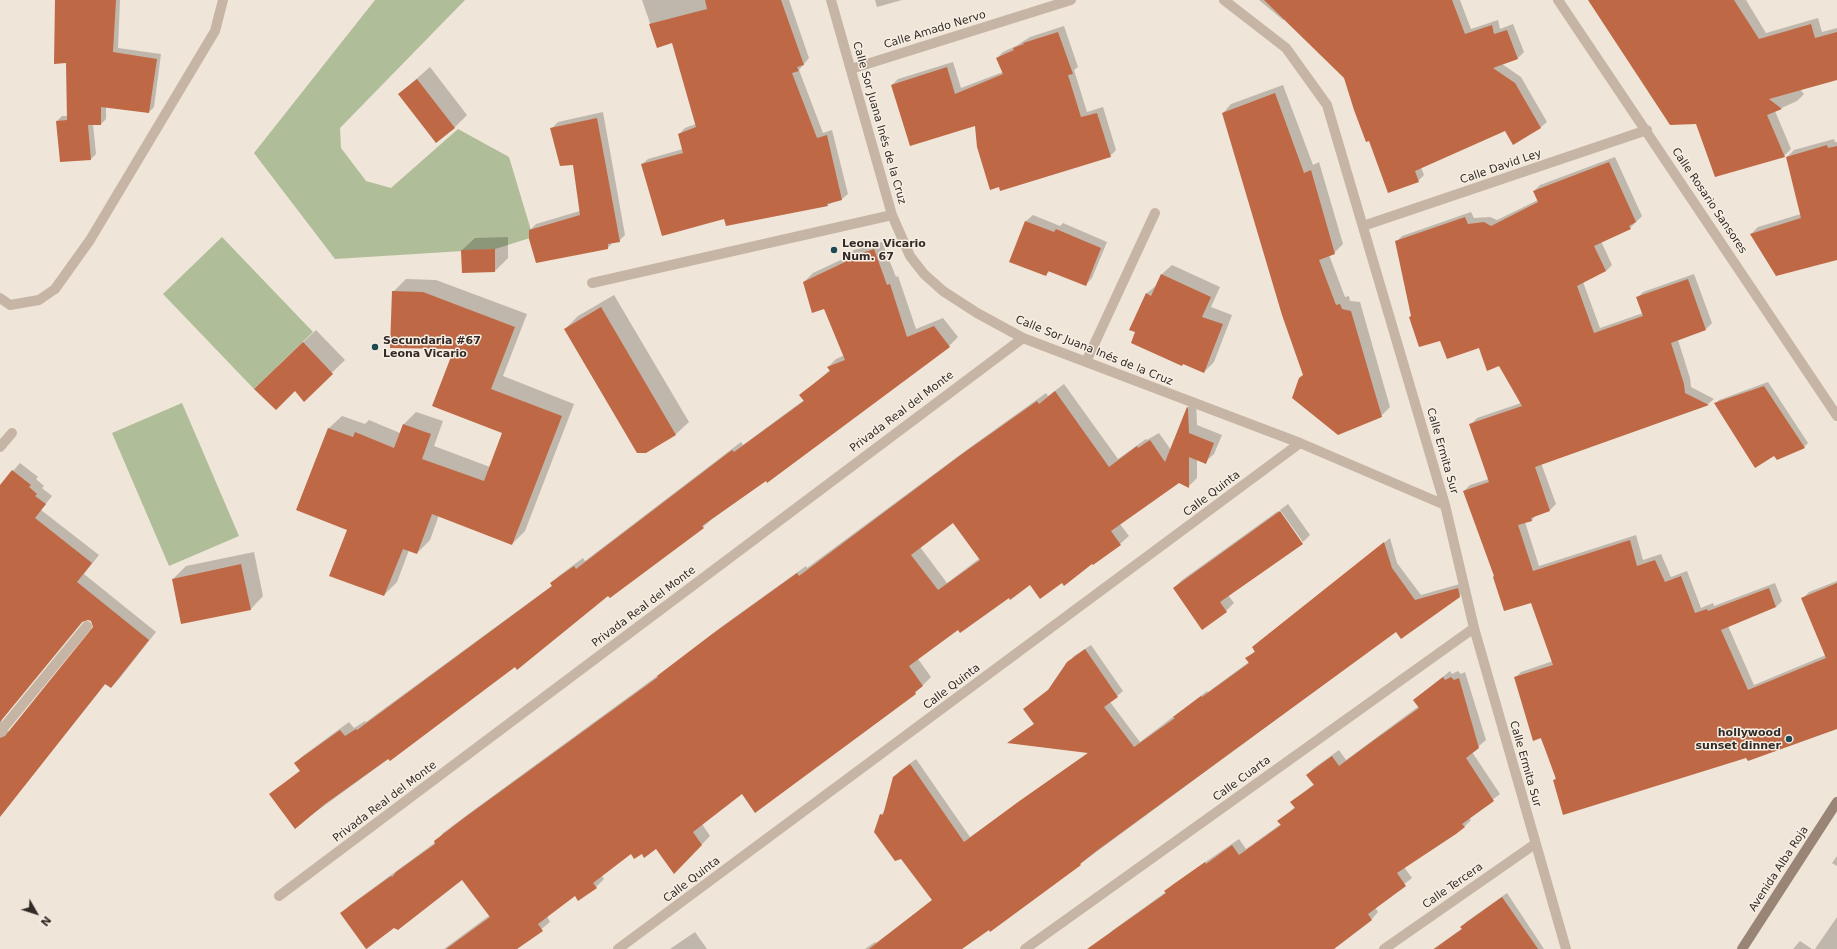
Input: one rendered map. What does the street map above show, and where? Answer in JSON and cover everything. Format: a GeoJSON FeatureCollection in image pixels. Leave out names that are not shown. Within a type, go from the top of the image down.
{"type":"FeatureCollection","features":[{"type":"Feature","properties":{"kind":"main road","name":"Avenida Alba Roja"},"geometry":{"type":"LineString","coordinates":[[1742,949],[1837,802]]}},
{"type":"Feature","properties":{"kind":"street"},"geometry":{"type":"LineString","coordinates":[[0,298],[10,304],[40,300],[55,289],[90,240],[215,31],[223,0]]}},
{"type":"Feature","properties":{"kind":"street","name":"Calle Sor Juana Inés de la Cruz"},"geometry":{"type":"LineString","coordinates":[[831,0],[892,214],[910,256],[924,274],[942,291],[977,313],[1023,338],[1300,443],[1445,505]]}},
{"type":"Feature","properties":{"kind":"street","name":"Calle Amado Nervo"},"geometry":{"type":"LineString","coordinates":[[851,69],[1071,0]]}},
{"type":"Feature","properties":{"kind":"street","name":"Calle Ermita Sur"},"geometry":{"type":"LineString","coordinates":[[1224,0],[1286,48],[1327,105],[1445,505],[1474,628],[1566,949]]}},
{"type":"Feature","properties":{"kind":"street","name":"Calle Rosario Sansores"},"geometry":{"type":"LineString","coordinates":[[1558,0],[1647,130],[1837,416]]}},
{"type":"Feature","properties":{"kind":"street","name":"Calle David Ley"},"geometry":{"type":"LineString","coordinates":[[1363,226],[1647,130]]}},
{"type":"Feature","properties":{"kind":"street"},"geometry":{"type":"LineString","coordinates":[[1086,362],[1155,213]]}},
{"type":"Feature","properties":{"kind":"street"},"geometry":{"type":"LineString","coordinates":[[592,283],[892,214]]}},
{"type":"Feature","properties":{"kind":"street","name":"Privada Real del Monte"},"geometry":{"type":"LineString","coordinates":[[279,896],[1023,338]]}},
{"type":"Feature","properties":{"kind":"street"},"geometry":{"type":"LineString","coordinates":[[0,447],[12,433]]}},
{"type":"Feature","properties":{"kind":"street","name":"Calle Quinta"},"geometry":{"type":"LineString","coordinates":[[618,949],[1300,443]]}},
{"type":"Feature","properties":{"kind":"street"},"geometry":{"type":"LineString","coordinates":[[0,732],[87,626]]}},
{"type":"Feature","properties":{"kind":"street","name":"Calle Cuarta"},"geometry":{"type":"LineString","coordinates":[[1025,949],[1474,628]]}},
{"type":"Feature","properties":{"kind":"street","name":"Calle Tercera"},"geometry":{"type":"LineString","coordinates":[[1384,949],[1535,844]]}},
{"type":"Feature","properties":{"kind":"green space"},"geometry":{"type":"Polygon","coordinates":[[[375,0],[465,0],[340,128],[341,148],[366,181],[391,188],[458,129],[509,157],[533,237],[495,249],[335,259],[254,153],[375,0]]]}},
{"type":"Feature","properties":{"kind":"green space"},"geometry":{"type":"Polygon","coordinates":[[[222,237],[313,332],[254,389],[163,294],[222,237]]]}},
{"type":"Feature","properties":{"kind":"green space"},"geometry":{"type":"Polygon","coordinates":[[[182,403],[239,536],[169,566],[112,433],[182,403]]]}},
{"type":"Feature","properties":{"kind":"building"},"geometry":{"type":"Polygon","coordinates":[[[55,0],[116,0],[113,52],[157,59],[149,113],[101,107],[101,125],[88,125],[91,160],[60,162],[56,121],[67,120],[66,63],[54,64],[55,0]]]}},
{"type":"Feature","properties":{"kind":"building"},"geometry":{"type":"Polygon","coordinates":[[[705,0],[781,0],[804,65],[797,67],[799,71],[792,73],[817,138],[827,135],[842,200],[827,204],[828,206],[726,226],[724,219],[662,236],[641,164],[683,153],[678,134],[696,127],[672,43],[657,48],[649,24],[707,9],[705,0]]]}},
{"type":"Feature","properties":{"kind":"building"},"geometry":{"type":"Polygon","coordinates":[[[1264,0],[1452,0],[1465,34],[1492,25],[1494,34],[1507,30],[1518,59],[1493,68],[1515,83],[1541,128],[1513,145],[1505,131],[1415,171],[1419,182],[1388,193],[1369,141],[1366,142],[1344,78],[1264,0]]]}},
{"type":"Feature","properties":{"kind":"building"},"geometry":{"type":"Polygon","coordinates":[[[1588,0],[1734,0],[1759,39],[1811,24],[1815,38],[1837,32],[1837,80],[1769,99],[1782,109],[1767,115],[1785,157],[1715,177],[1696,124],[1670,125],[1588,0]]]}},
{"type":"Feature","properties":{"kind":"building"},"geometry":{"type":"Polygon","coordinates":[[[1058,32],[1073,74],[1068,75],[1081,117],[1097,113],[1111,157],[1000,191],[999,187],[990,190],[977,147],[975,126],[910,146],[891,85],[947,67],[955,94],[1003,74],[996,58],[1014,50],[1013,48],[1024,44],[1023,43],[1058,32]]]}},
{"type":"Feature","properties":{"kind":"building"},"geometry":{"type":"Polygon","coordinates":[[[417,79],[455,128],[436,143],[398,94],[417,79]]]}},
{"type":"Feature","properties":{"kind":"building"},"geometry":{"type":"Polygon","coordinates":[[[1275,93],[1304,173],[1311,170],[1335,254],[1319,260],[1336,305],[1340,304],[1342,309],[1351,311],[1382,417],[1338,435],[1292,398],[1299,378],[1303,375],[1282,315],[1222,113],[1275,93]]]}},
{"type":"Feature","properties":{"kind":"building"},"geometry":{"type":"Polygon","coordinates":[[[597,118],[620,242],[608,244],[608,249],[536,263],[529,239],[529,230],[580,215],[573,165],[560,166],[550,128],[597,118]]]}},
{"type":"Feature","properties":{"kind":"building"},"geometry":{"type":"Polygon","coordinates":[[[1827,145],[1828,148],[1837,146],[1837,260],[1776,276],[1750,234],[1801,218],[1786,157],[1827,145]]]}},
{"type":"Feature","properties":{"kind":"building"},"geometry":{"type":"Polygon","coordinates":[[[1609,162],[1636,222],[1629,226],[1631,229],[1594,246],[1606,271],[1577,286],[1594,333],[1643,316],[1636,297],[1688,279],[1706,330],[1671,343],[1684,384],[1685,393],[1709,405],[1535,467],[1550,511],[1531,518],[1532,521],[1518,525],[1533,571],[1630,540],[1637,566],[1655,560],[1665,582],[1681,576],[1695,613],[1707,609],[1708,611],[1769,588],[1776,607],[1721,630],[1748,690],[1826,658],[1801,598],[1837,583],[1837,729],[1748,761],[1746,758],[1563,815],[1553,780],[1556,779],[1541,738],[1533,741],[1514,677],[1553,665],[1531,603],[1504,611],[1493,577],[1494,576],[1463,491],[1489,482],[1469,424],[1522,406],[1499,366],[1487,371],[1479,348],[1447,359],[1440,341],[1419,347],[1409,317],[1411,316],[1395,241],[1465,217],[1468,224],[1484,222],[1491,226],[1538,202],[1533,191],[1609,162]]]}},
{"type":"Feature","properties":{"kind":"building"},"geometry":{"type":"Polygon","coordinates":[[[1025,221],[1054,232],[1056,229],[1101,248],[1086,286],[1048,271],[1046,276],[1009,262],[1025,221]]]}},
{"type":"Feature","properties":{"kind":"building"},"geometry":{"type":"Polygon","coordinates":[[[495,249],[495,272],[462,273],[461,250],[495,249]]]}},
{"type":"Feature","properties":{"kind":"building"},"geometry":{"type":"Polygon","coordinates":[[[874,249],[887,285],[890,284],[907,337],[934,326],[950,347],[767,483],[766,481],[702,526],[704,528],[610,598],[608,596],[517,670],[515,667],[390,761],[388,759],[325,804],[295,829],[269,794],[300,771],[294,763],[340,730],[345,736],[356,729],[357,730],[552,586],[550,583],[574,566],[576,569],[732,450],[734,452],[804,401],[799,395],[830,371],[827,367],[845,360],[824,309],[812,313],[803,282],[845,262],[844,259],[874,249]]]}},
{"type":"Feature","properties":{"kind":"building"},"geometry":{"type":"Polygon","coordinates":[[[1161,274],[1211,297],[1202,317],[1223,324],[1204,373],[1183,364],[1182,366],[1131,343],[1135,332],[1129,330],[1146,293],[1151,296],[1161,274]]]}},
{"type":"Feature","properties":{"kind":"building"},"geometry":{"type":"Polygon","coordinates":[[[392,291],[423,292],[515,327],[491,389],[562,416],[512,545],[432,514],[417,554],[403,549],[384,596],[329,576],[347,530],[296,510],[328,428],[353,437],[355,432],[394,448],[403,424],[431,434],[422,459],[484,481],[502,433],[432,406],[454,349],[390,348],[392,291]]]}},
{"type":"Feature","properties":{"kind":"building"},"geometry":{"type":"Polygon","coordinates":[[[601,307],[676,435],[646,453],[637,453],[564,329],[601,307]]]}},
{"type":"Feature","properties":{"kind":"building"},"geometry":{"type":"Polygon","coordinates":[[[303,342],[333,374],[304,402],[295,391],[276,410],[254,389],[303,342]]]}},
{"type":"Feature","properties":{"kind":"building"},"geometry":{"type":"Polygon","coordinates":[[[1764,386],[1805,448],[1777,460],[1774,456],[1755,468],[1714,403],[1764,386]]]}},
{"type":"Feature","properties":{"kind":"building"},"geometry":{"type":"Polygon","coordinates":[[[1055,391],[1109,467],[1137,446],[1138,448],[1150,440],[1165,462],[1187,407],[1189,433],[1214,443],[1206,464],[1189,457],[1189,488],[1179,483],[1111,531],[1121,545],[1093,565],[1092,564],[1064,586],[1062,583],[1040,599],[1030,585],[960,633],[958,630],[909,666],[923,686],[915,692],[916,694],[755,813],[742,794],[693,832],[702,845],[674,874],[656,849],[644,858],[642,854],[634,859],[631,854],[593,883],[597,888],[578,901],[575,896],[538,924],[543,931],[517,949],[446,949],[490,917],[462,880],[398,930],[394,928],[366,949],[340,913],[391,876],[392,877],[396,872],[435,844],[434,841],[464,818],[658,677],[657,676],[711,635],[797,573],[799,576],[962,454],[1037,401],[1039,404],[1055,391]],[[953,523],[911,555],[938,590],[980,560],[953,523]]]}},
{"type":"Feature","properties":{"kind":"building"},"geometry":{"type":"Polygon","coordinates":[[[12,470],[31,485],[29,487],[37,494],[35,496],[46,504],[35,518],[92,563],[77,582],[149,640],[111,688],[105,684],[0,817],[0,738],[5,736],[93,627],[91,621],[88,620],[82,622],[0,722],[0,485],[12,470]]]}},
{"type":"Feature","properties":{"kind":"building"},"geometry":{"type":"Polygon","coordinates":[[[1280,511],[1303,544],[1220,602],[1227,612],[1202,630],[1173,588],[1280,511]]]}},
{"type":"Feature","properties":{"kind":"building"},"geometry":{"type":"Polygon","coordinates":[[[1384,542],[1392,568],[1415,600],[1458,588],[1460,597],[1401,639],[1396,632],[1095,852],[1080,864],[1081,865],[990,932],[989,930],[962,949],[869,949],[932,900],[901,859],[895,861],[874,832],[880,814],[883,815],[893,777],[910,764],[964,842],[1088,753],[1007,743],[1034,724],[1023,709],[1048,690],[1067,662],[1085,649],[1118,697],[1104,707],[1134,747],[1175,718],[1173,717],[1201,696],[1202,697],[1249,663],[1245,658],[1255,652],[1252,647],[1384,542]]]}},
{"type":"Feature","properties":{"kind":"building"},"geometry":{"type":"Polygon","coordinates":[[[241,564],[251,610],[181,624],[172,579],[241,564]]]}},
{"type":"Feature","properties":{"kind":"building"},"geometry":{"type":"Polygon","coordinates":[[[1443,677],[1445,680],[1451,677],[1454,680],[1459,678],[1479,748],[1466,758],[1494,801],[1462,824],[1465,827],[1456,834],[1397,873],[1406,886],[1368,914],[1372,920],[1334,949],[1087,949],[1166,893],[1164,891],[1205,862],[1206,864],[1232,845],[1239,855],[1281,825],[1277,821],[1295,808],[1290,802],[1314,785],[1306,775],[1332,756],[1339,766],[1419,708],[1413,700],[1443,677]]]}},
{"type":"Feature","properties":{"kind":"building"},"geometry":{"type":"Polygon","coordinates":[[[1502,897],[1538,949],[1434,949],[1462,929],[1460,927],[1502,897]]]}},
{"type":"Feature","properties":{"kind":"place","name":"Leona Vicario Num. 67"},"geometry":{"type":"Point","coordinates":[834,250]}},
{"type":"Feature","properties":{"kind":"place","name":"Secundaria #67 Leona Vicario"},"geometry":{"type":"Point","coordinates":[375,347]}},
{"type":"Feature","properties":{"kind":"place","name":"hollywood sunset dinner"},"geometry":{"type":"Point","coordinates":[1789,739]}}]}
